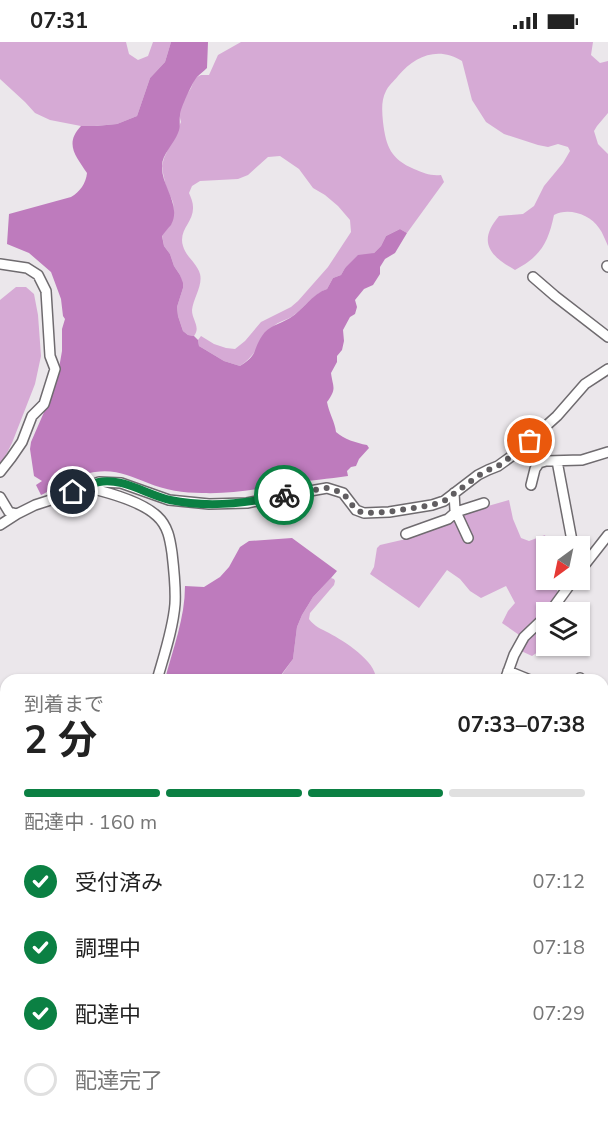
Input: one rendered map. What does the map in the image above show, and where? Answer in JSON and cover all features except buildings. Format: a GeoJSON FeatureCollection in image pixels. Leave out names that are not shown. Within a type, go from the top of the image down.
{"type":"FeatureCollection","features":[{"type":"Feature","properties":{"kind":"street"},"geometry":{"type":"LineString","coordinates":[[0,264],[27,268],[39,275],[46,291],[50,356],[55,369],[44,404],[32,416],[22,442],[0,472]]}},
{"type":"Feature","properties":{"kind":"street"},"geometry":{"type":"LineString","coordinates":[[533,277],[608,337]]}},
{"type":"Feature","properties":{"kind":"street"},"geometry":{"type":"LineString","coordinates":[[0,525],[35,505],[99,482],[121,483],[169,500],[189,503],[229,505],[327,488],[343,493],[356,510],[364,513],[432,505],[444,501],[478,476],[498,466],[516,453],[557,416],[585,384],[608,369]]}},
{"type":"Feature","properties":{"kind":"street"},"geometry":{"type":"LineString","coordinates":[[531,485],[539,463],[582,460],[608,452]]}},
{"type":"Feature","properties":{"kind":"street"},"geometry":{"type":"LineString","coordinates":[[557,460],[571,536]]}},
{"type":"Feature","properties":{"kind":"street"},"geometry":{"type":"LineString","coordinates":[[86,487],[113,494],[152,512],[168,532],[175,581],[175,605],[159,674]]}},
{"type":"Feature","properties":{"kind":"street"},"geometry":{"type":"LineString","coordinates":[[454,493],[456,512],[468,538]]}},
{"type":"Feature","properties":{"kind":"street"},"geometry":{"type":"LineString","coordinates":[[0,497],[9,512],[18,513]]}},
{"type":"Feature","properties":{"kind":"street"},"geometry":{"type":"LineString","coordinates":[[406,534],[448,519],[456,512],[484,503]]}},
{"type":"Feature","properties":{"kind":"street"},"geometry":{"type":"LineString","coordinates":[[590,557],[608,535]]}},
{"type":"Feature","properties":{"kind":"street"},"geometry":{"type":"LineString","coordinates":[[507,674],[524,637],[536,626]]}},
{"type":"Feature","properties":{"kind":"shaded area"},"geometry":{"type":"Polygon","coordinates":[[[0,42],[126,42],[129,54],[138,60],[148,56],[153,42],[171,42],[165,62],[150,78],[137,116],[117,124],[81,126],[50,120],[35,113],[0,79],[0,42]]]}},
{"type":"Feature","properties":{"kind":"shaded area"},"geometry":{"type":"Polygon","coordinates":[[[171,42],[208,42],[207,68],[197,77],[187,95],[181,112],[179,131],[164,157],[162,166],[173,203],[174,218],[162,236],[164,246],[183,283],[177,307],[178,316],[183,331],[194,336],[199,346],[224,361],[240,366],[253,355],[259,341],[271,327],[290,318],[327,289],[333,278],[341,275],[358,255],[374,253],[386,236],[400,229],[407,233],[395,253],[385,259],[373,285],[364,289],[355,300],[357,307],[355,314],[350,317],[343,330],[342,350],[337,356],[337,362],[331,373],[333,391],[327,402],[336,432],[350,440],[367,445],[369,448],[356,466],[347,471],[348,476],[235,492],[195,493],[161,488],[123,474],[103,471],[85,474],[66,481],[41,495],[36,485],[42,481],[34,476],[30,449],[58,374],[65,319],[61,299],[51,272],[29,253],[7,244],[9,214],[71,197],[80,190],[87,173],[74,150],[73,139],[76,132],[81,126],[117,124],[137,116],[150,78],[165,62],[171,42]]]}},
{"type":"Feature","properties":{"kind":"shaded area"},"geometry":{"type":"Polygon","coordinates":[[[241,42],[593,42],[591,55],[600,63],[608,61],[608,113],[594,131],[598,144],[608,154],[608,246],[595,223],[578,213],[566,212],[554,215],[542,248],[524,265],[515,270],[493,254],[488,241],[492,225],[499,216],[523,214],[534,206],[544,186],[570,151],[568,147],[558,144],[548,147],[504,134],[486,122],[472,100],[462,61],[444,54],[427,55],[412,63],[388,87],[383,102],[383,122],[388,145],[400,161],[430,175],[441,175],[444,182],[407,233],[400,229],[386,236],[374,253],[345,268],[341,275],[333,278],[327,289],[292,317],[275,325],[250,358],[240,366],[224,361],[199,346],[198,340],[201,336],[214,344],[235,349],[261,322],[298,301],[328,267],[351,232],[350,220],[338,206],[313,188],[299,169],[280,156],[268,157],[248,175],[238,179],[200,181],[192,186],[189,193],[193,203],[193,212],[182,240],[184,250],[201,278],[192,310],[197,330],[194,336],[183,331],[177,307],[183,288],[180,275],[164,246],[162,235],[171,224],[174,211],[162,166],[181,122],[179,114],[183,101],[195,78],[209,75],[218,55],[241,42]]]}},
{"type":"Feature","properties":{"kind":"shaded area"},"geometry":{"type":"Polygon","coordinates":[[[16,287],[26,287],[34,294],[41,356],[35,384],[0,467],[0,300],[16,287]]]}},
{"type":"Feature","properties":{"kind":"shaded area"},"geometry":{"type":"Polygon","coordinates":[[[486,500],[488,506],[509,500],[513,519],[521,538],[529,541],[536,538],[536,590],[557,590],[562,602],[536,602],[536,653],[532,656],[519,650],[525,639],[502,623],[515,603],[506,586],[481,598],[447,570],[419,608],[370,574],[374,567],[377,548],[380,545],[406,539],[411,530],[486,500]]]}},
{"type":"Feature","properties":{"kind":"shaded area"},"geometry":{"type":"Polygon","coordinates":[[[292,538],[337,571],[313,597],[302,615],[297,627],[293,659],[282,674],[166,674],[181,621],[185,586],[204,587],[220,577],[229,567],[240,547],[249,541],[292,538]]]}},
{"type":"Feature","properties":{"kind":"shaded area"},"geometry":{"type":"Polygon","coordinates":[[[331,578],[334,579],[334,585],[310,613],[309,619],[313,624],[358,652],[371,665],[375,674],[282,674],[293,659],[297,627],[313,597],[331,578]]]}},
{"type":"Feature","properties":{"kind":"way so far"},"geometry":{"type":"LineString","coordinates":[[284,495],[327,488],[337,490],[343,493],[356,510],[364,513],[388,512],[432,505],[444,501],[478,476],[498,466],[530,441]]}},
{"type":"Feature","properties":{"kind":"route"},"geometry":{"type":"LineString","coordinates":[[73,492],[99,482],[121,483],[169,500],[229,505],[284,495]]}}]}
